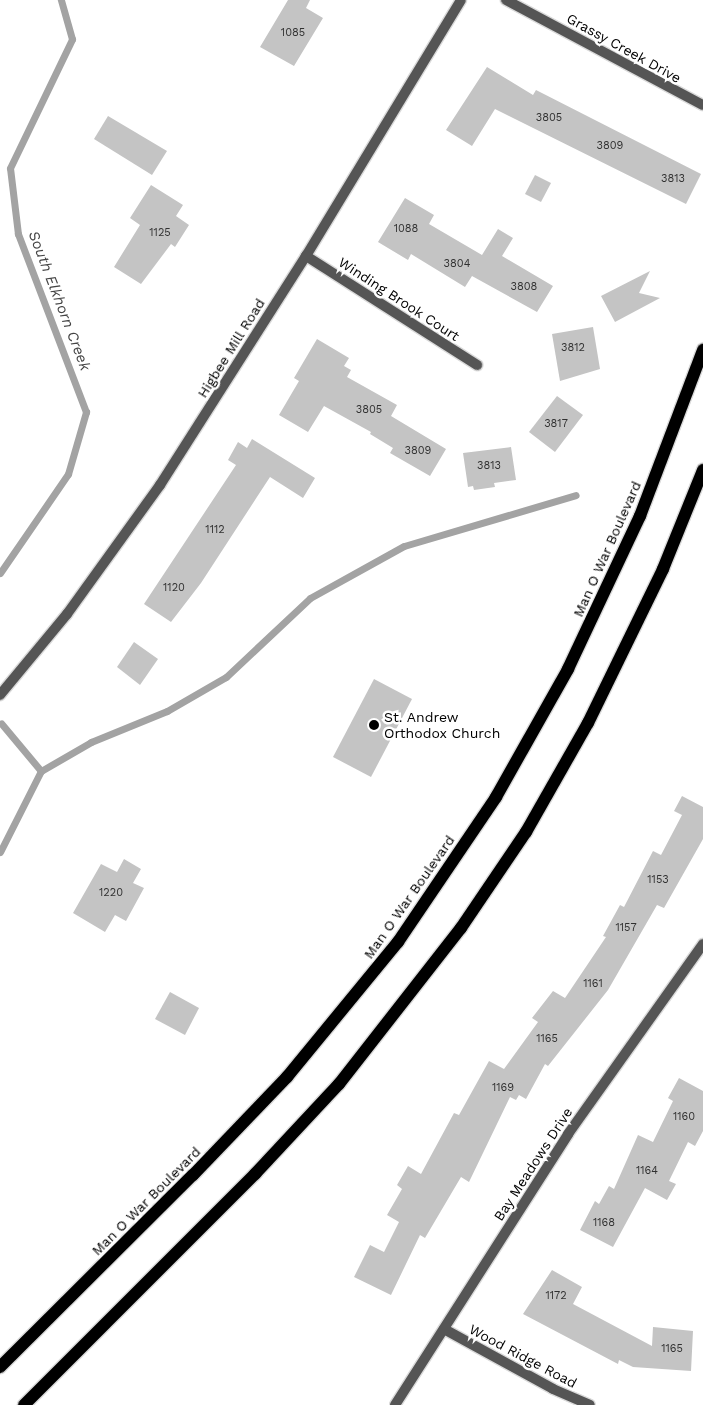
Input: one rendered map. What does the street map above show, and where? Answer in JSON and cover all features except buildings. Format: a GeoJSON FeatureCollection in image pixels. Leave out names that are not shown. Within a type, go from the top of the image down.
{"type":"FeatureCollection","features":[{"type":"Feature","properties":{"kind":"main road","name":"Man O War Boulevard"},"geometry":{"type":"LineString","coordinates":[[0,1367],[193,1176],[288,1076],[343,1012],[409,927],[496,797],[568,669],[640,516],[703,350]]}},
{"type":"Feature","properties":{"kind":"main road"},"geometry":{"type":"LineString","coordinates":[[24,1405],[255,1174],[339,1084],[461,928],[526,832],[588,723],[663,568],[703,470]]}},
{"type":"Feature","properties":{"kind":"street","name":"Higbee Mill Road"},"geometry":{"type":"LineString","coordinates":[[0,695],[105,564],[160,485],[306,256],[461,0]]}},
{"type":"Feature","properties":{"kind":"street","name":"Grassy Creek Drive"},"geometry":{"type":"LineString","coordinates":[[506,0],[703,105]]}},
{"type":"Feature","properties":{"kind":"street","name":"Winding Brook Court"},"geometry":{"type":"LineString","coordinates":[[306,256],[477,365]]}},
{"type":"Feature","properties":{"kind":"street","name":"Bay Meadows Drive"},"geometry":{"type":"LineString","coordinates":[[395,1405],[568,1134],[703,944]]}},
{"type":"Feature","properties":{"kind":"street","name":"Wood Ridge Road"},"geometry":{"type":"LineString","coordinates":[[444,1329],[553,1389],[590,1405]]}},
{"type":"Feature","properties":{"kind":"waterway","name":"South Elkhorn Creek"},"geometry":{"type":"LineString","coordinates":[[0,573],[68,474],[86,412],[18,234],[10,168],[72,39],[61,0]]}},
{"type":"Feature","properties":{"kind":"waterway"},"geometry":{"type":"LineString","coordinates":[[41,771],[91,742],[167,711],[226,677],[310,598],[404,546],[576,495]]}},
{"type":"Feature","properties":{"kind":"waterway","name":"South Elkhorn Creek"},"geometry":{"type":"LineString","coordinates":[[0,852],[41,771],[1,723]]}},
{"type":"Feature","properties":{"kind":"place","name":"St. Andrew Orthodox Church"},"geometry":{"type":"Point","coordinates":[374,725]}}]}
